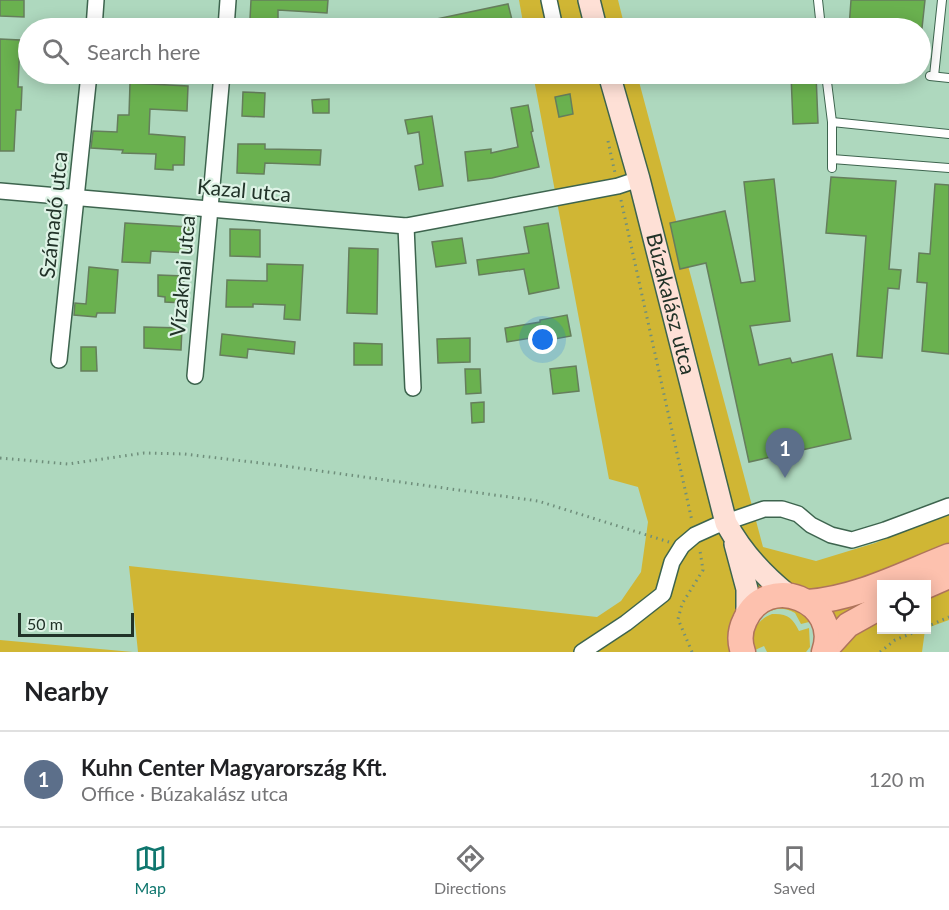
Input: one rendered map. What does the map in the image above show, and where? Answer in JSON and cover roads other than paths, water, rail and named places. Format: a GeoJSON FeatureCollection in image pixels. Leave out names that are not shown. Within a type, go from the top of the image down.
{"type":"FeatureCollection","features":[{"type":"Feature","properties":{"kind":"main road"},"geometry":{"type":"LineString","coordinates":[[737,648],[747,615],[765,599],[833,600],[852,595],[949,556]]}},
{"type":"Feature","properties":{"kind":"main road"},"geometry":{"type":"LineString","coordinates":[[931,584],[949,576]]}},
{"type":"Feature","properties":{"kind":"main road"},"geometry":{"type":"LineString","coordinates":[[798,599],[819,613],[826,626],[825,651]]}},
{"type":"Feature","properties":{"kind":"main road"},"geometry":{"type":"LineString","coordinates":[[825,651],[848,625],[877,609]]}},
{"type":"Feature","properties":{"kind":"street"},"geometry":{"type":"LineString","coordinates":[[94,18],[96,0]]}},
{"type":"Feature","properties":{"kind":"street"},"geometry":{"type":"LineString","coordinates":[[227,18],[228,0]]}},
{"type":"Feature","properties":{"kind":"street"},"geometry":{"type":"LineString","coordinates":[[549,0],[553,18]]}},
{"type":"Feature","properties":{"kind":"street"},"geometry":{"type":"LineString","coordinates":[[589,0],[594,18]]}},
{"type":"Feature","properties":{"kind":"street","name":"Számadó utca"},"geometry":{"type":"LineString","coordinates":[[59,360],[88,84]]}},
{"type":"Feature","properties":{"kind":"street","name":"Vízaknai utca"},"geometry":{"type":"LineString","coordinates":[[195,376],[221,84]]}},
{"type":"Feature","properties":{"kind":"street","name":"Búzakalász utca"},"geometry":{"type":"LineString","coordinates":[[612,84],[639,179],[729,529],[747,589],[747,615]]}},
{"type":"Feature","properties":{"kind":"street","name":"Kazal utca"},"geometry":{"type":"LineString","coordinates":[[0,191],[406,226],[618,186],[639,179]]}},
{"type":"Feature","properties":{"kind":"street"},"geometry":{"type":"LineString","coordinates":[[406,226],[413,388]]}},
{"type":"Feature","properties":{"kind":"street"},"geometry":{"type":"LineString","coordinates":[[582,652],[626,623],[663,594],[672,562],[682,546],[695,535],[729,529],[764,509],[782,509],[798,514],[811,525],[831,536],[852,540],[949,506]]}},
{"type":"Feature","properties":{"kind":"street","name":"Búzakalász utca"},"geometry":{"type":"LineString","coordinates":[[729,529],[764,576],[798,599]]}},
{"type":"Feature","properties":{"kind":"lane"},"geometry":{"type":"LineString","coordinates":[[818,0],[820,18]]}},
{"type":"Feature","properties":{"kind":"lane"},"geometry":{"type":"LineString","coordinates":[[942,0],[931,76],[949,78]]}},
{"type":"Feature","properties":{"kind":"lane"},"geometry":{"type":"LineString","coordinates":[[827,84],[832,122],[832,168]]}},
{"type":"Feature","properties":{"kind":"lane"},"geometry":{"type":"LineString","coordinates":[[832,122],[949,134]]}},
{"type":"Feature","properties":{"kind":"lane"},"geometry":{"type":"LineString","coordinates":[[832,159],[949,168]]}},
{"type":"Feature","properties":{"kind":"place","name":"Kuhn Center Magyarország Kft."},"geometry":{"type":"Point","coordinates":[785,478]}}]}
